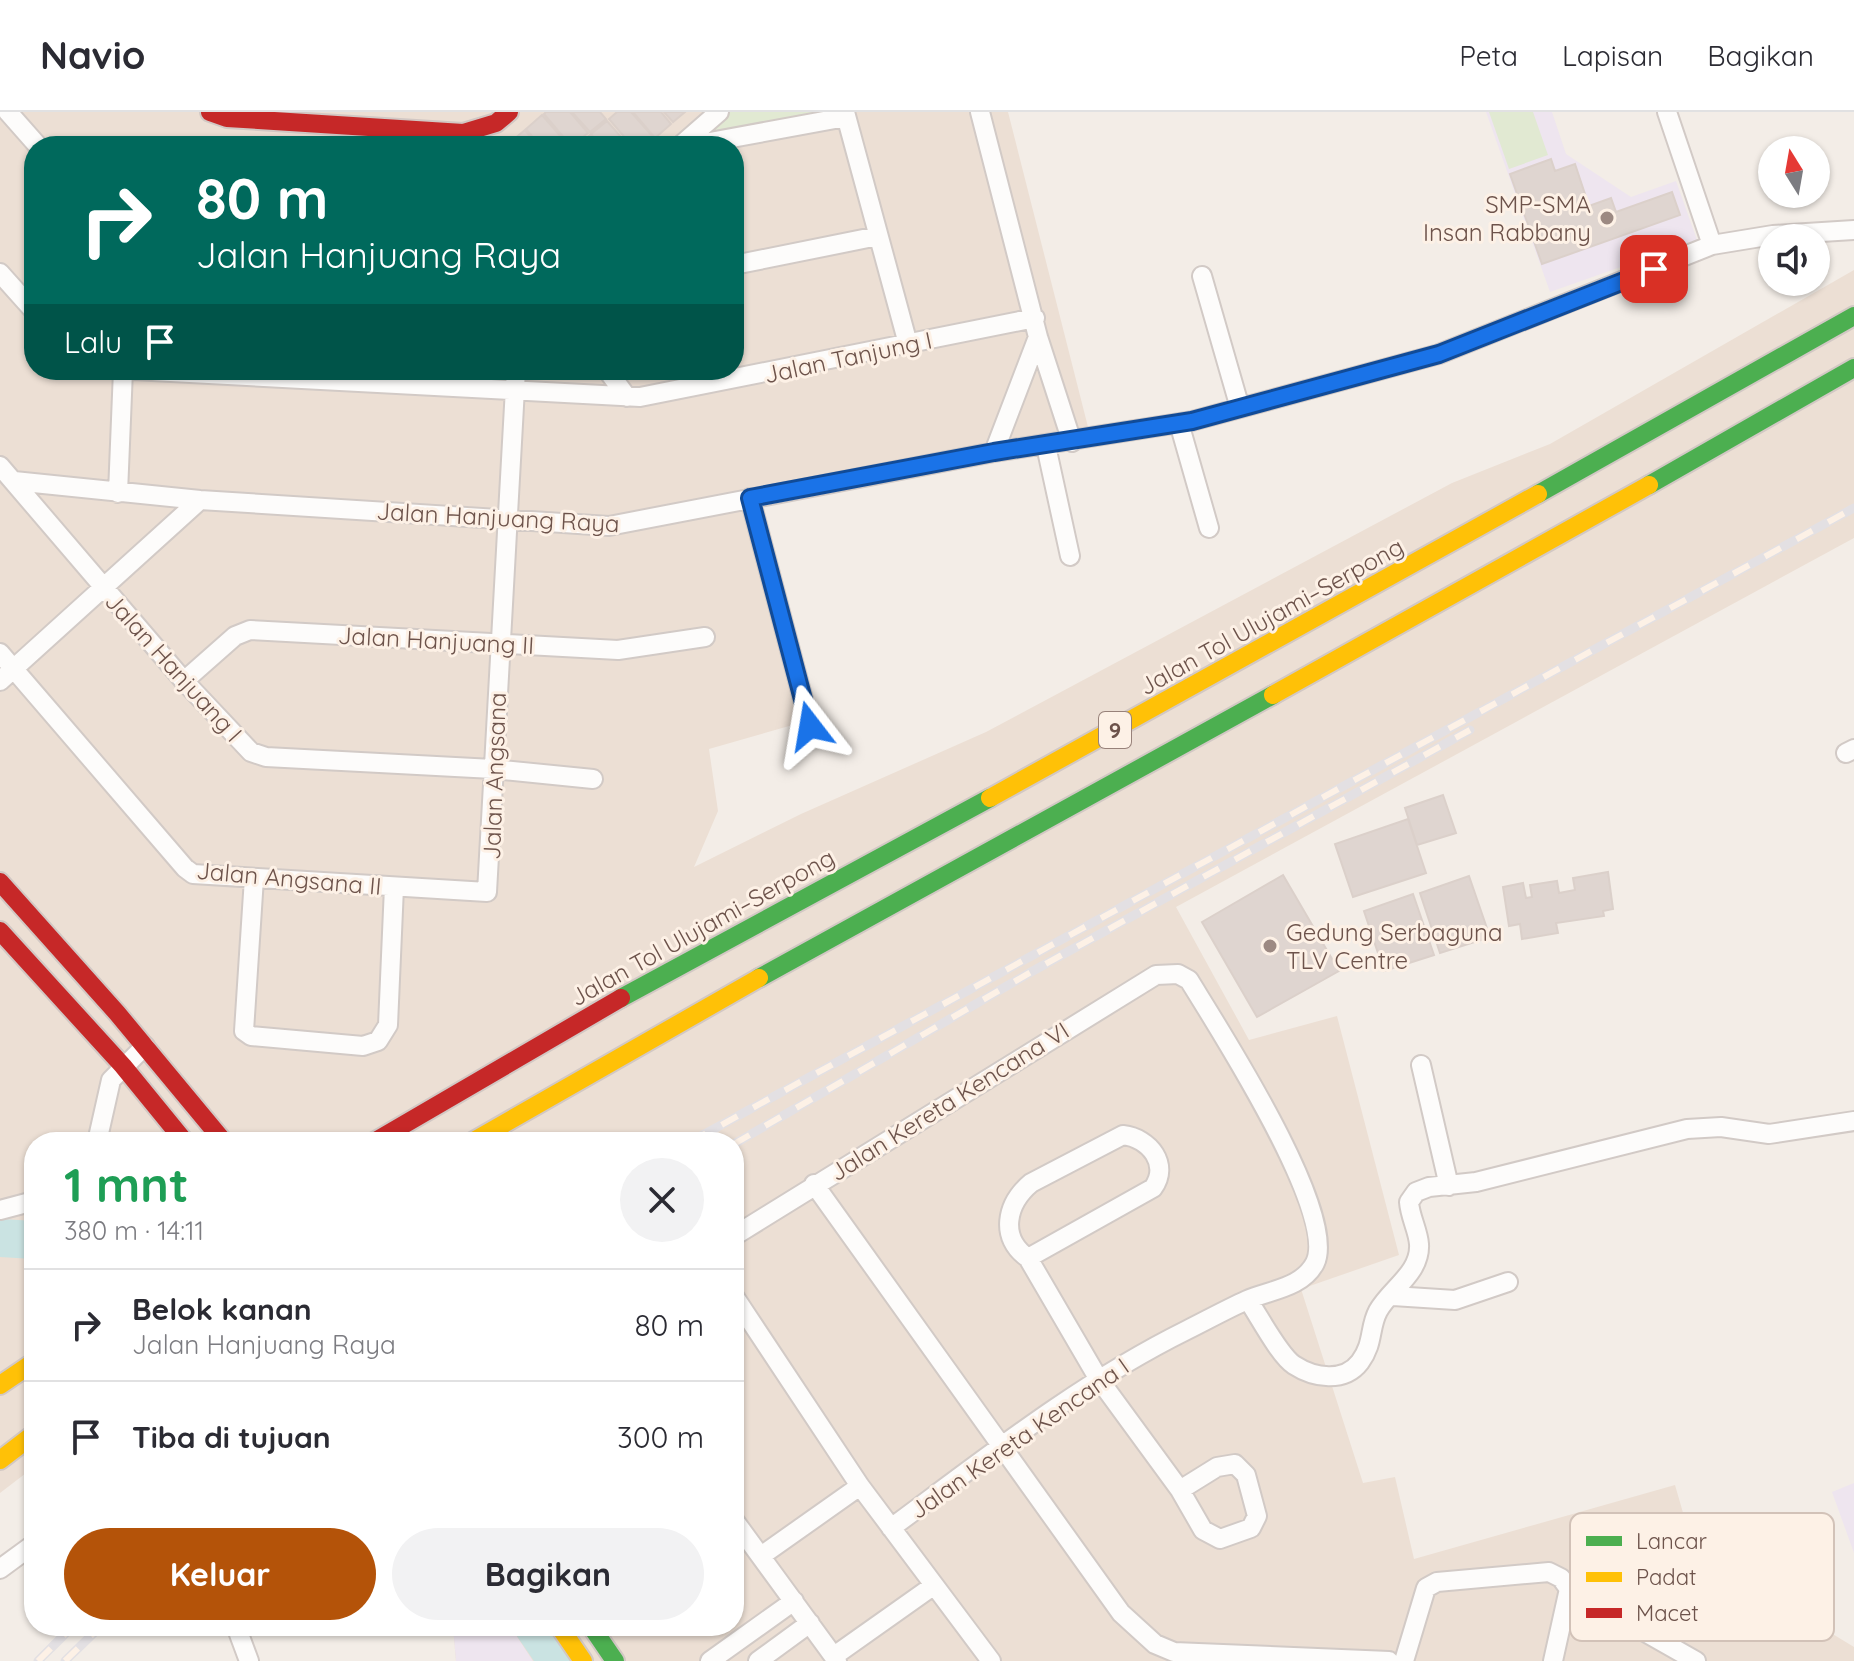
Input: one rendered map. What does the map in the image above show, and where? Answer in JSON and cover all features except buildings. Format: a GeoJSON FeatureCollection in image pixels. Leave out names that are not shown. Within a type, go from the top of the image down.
{"type":"FeatureCollection","features":[{"type":"Feature","properties":{"kind":"main road"},"geometry":{"type":"LineString","coordinates":[[210,112],[227,118],[329,127],[463,133],[496,123],[509,112]]}},
{"type":"Feature","properties":{"kind":"main road","name":"Jalan Tol Ulujami–Serpong"},"geometry":{"type":"LineString","coordinates":[[391,1132],[590,1015],[1179,695],[1854,316]]}},
{"type":"Feature","properties":{"kind":"main road","name":"9"},"geometry":{"type":"LineString","coordinates":[[489,1132],[614,1058],[1473,585],[1854,368]]}},
{"type":"Feature","properties":{"kind":"main road"},"geometry":{"type":"LineString","coordinates":[[0,882],[145,1046],[216,1132]]}},
{"type":"Feature","properties":{"kind":"main road"},"geometry":{"type":"LineString","coordinates":[[0,931],[123,1066],[177,1132]]}},
{"type":"Feature","properties":{"kind":"main road"},"geometry":{"type":"LineString","coordinates":[[0,1363],[24,1349]]}},
{"type":"Feature","properties":{"kind":"main road"},"geometry":{"type":"LineString","coordinates":[[0,1385],[24,1369]]}},
{"type":"Feature","properties":{"kind":"main road"},"geometry":{"type":"LineString","coordinates":[[0,1445],[24,1429]]}},
{"type":"Feature","properties":{"kind":"main road"},"geometry":{"type":"LineString","coordinates":[[0,1460],[24,1442]]}},
{"type":"Feature","properties":{"kind":"main road"},"geometry":{"type":"LineString","coordinates":[[566,1636],[583,1661]]}},
{"type":"Feature","properties":{"kind":"main road"},"geometry":{"type":"LineString","coordinates":[[598,1636],[615,1661]]}},
{"type":"Feature","properties":{"kind":"street"},"geometry":{"type":"LineString","coordinates":[[8,112],[29,136]]}},
{"type":"Feature","properties":{"kind":"street"},"geometry":{"type":"LineString","coordinates":[[691,136],[719,112]]}},
{"type":"Feature","properties":{"kind":"street"},"geometry":{"type":"LineString","coordinates":[[980,112],[1036,328],[1072,442]]}},
{"type":"Feature","properties":{"kind":"street"},"geometry":{"type":"LineString","coordinates":[[1667,112],[1712,245]]}},
{"type":"Feature","properties":{"kind":"street"},"geometry":{"type":"LineString","coordinates":[[739,136],[846,115],[908,344]]}},
{"type":"Feature","properties":{"kind":"street","name":"Jalan Hanjuang Raya"},"geometry":{"type":"LineString","coordinates":[[14,481],[200,500],[609,526],[994,452],[1179,423],[1439,354],[1712,245],[1773,235],[1854,230]]}},
{"type":"Feature","properties":{"kind":"street"},"geometry":{"type":"LineString","coordinates":[[744,263],[878,236]]}},
{"type":"Feature","properties":{"kind":"street"},"geometry":{"type":"LineString","coordinates":[[0,273],[24,300]]}},
{"type":"Feature","properties":{"kind":"street"},"geometry":{"type":"LineString","coordinates":[[1202,276],[1240,408]]}},
{"type":"Feature","properties":{"kind":"street"},"geometry":{"type":"LineString","coordinates":[[994,452],[1036,328]]}},
{"type":"Feature","properties":{"kind":"street","name":"Jalan Tanjung I"},"geometry":{"type":"LineString","coordinates":[[744,378],[908,344],[1036,328]]}},
{"type":"Feature","properties":{"kind":"street"},"geometry":{"type":"LineString","coordinates":[[118,493],[123,380]]}},
{"type":"Feature","properties":{"kind":"street","name":"Jalan Tanjung I"},"geometry":{"type":"LineString","coordinates":[[315,380],[627,397],[678,392],[736,380]]}},
{"type":"Feature","properties":{"kind":"street","name":"Jalan Angsana"},"geometry":{"type":"LineString","coordinates":[[485,892],[490,886],[493,769],[516,380]]}},
{"type":"Feature","properties":{"kind":"street"},"geometry":{"type":"LineString","coordinates":[[614,380],[627,397]]}},
{"type":"Feature","properties":{"kind":"street"},"geometry":{"type":"LineString","coordinates":[[1179,423],[1209,528]]}},
{"type":"Feature","properties":{"kind":"street"},"geometry":{"type":"LineString","coordinates":[[1046,446],[1070,556]]}},
{"type":"Feature","properties":{"kind":"street","name":"Jalan Hanjuang I"},"geometry":{"type":"LineString","coordinates":[[0,466],[242,745],[266,757],[493,769],[593,779]]}},
{"type":"Feature","properties":{"kind":"street"},"geometry":{"type":"LineString","coordinates":[[750,498],[810,726]]}},
{"type":"Feature","properties":{"kind":"street"},"geometry":{"type":"LineString","coordinates":[[7,675],[200,500]]}},
{"type":"Feature","properties":{"kind":"street","name":"Jalan Hanjuang II"},"geometry":{"type":"LineString","coordinates":[[184,681],[235,636],[250,630],[618,650],[705,637]]}},
{"type":"Feature","properties":{"kind":"street","name":"Jalan Angsana II"},"geometry":{"type":"LineString","coordinates":[[0,653],[7,675],[185,868],[203,876],[485,892]]}},
{"type":"Feature","properties":{"kind":"street"},"geometry":{"type":"LineString","coordinates":[[254,878],[244,1031],[251,1036],[363,1046],[378,1041],[388,1025],[394,887]]}},
{"type":"Feature","properties":{"kind":"street","name":"Jalan Kereta Kencana VI"},"geometry":{"type":"LineString","coordinates":[[744,1230],[1145,979],[1167,973]]}},
{"type":"Feature","properties":{"kind":"street","name":"Jalan Kereta Kencana I"},"geometry":{"type":"LineString","coordinates":[[891,1528],[1098,1378],[1248,1300],[1286,1286],[1316,1262],[1317,1243],[1312,1217],[1279,1131],[1189,980],[1167,973]]}},
{"type":"Feature","properties":{"kind":"street"},"geometry":{"type":"LineString","coordinates":[[99,1132],[111,1080],[145,1046]]}},
{"type":"Feature","properties":{"kind":"street"},"geometry":{"type":"LineString","coordinates":[[1421,1065],[1449,1186]]}},
{"type":"Feature","properties":{"kind":"street"},"geometry":{"type":"LineString","coordinates":[[1248,1300],[1292,1364],[1324,1377],[1336,1377],[1361,1360],[1374,1336],[1377,1313],[1393,1296],[1418,1255],[1419,1242],[1410,1216],[1411,1196],[1429,1187],[1449,1186],[1687,1129],[1721,1127],[1769,1134],[1854,1121]]}},
{"type":"Feature","properties":{"kind":"street"},"geometry":{"type":"LineString","coordinates":[[1028,1258],[1153,1188],[1162,1173],[1161,1165],[1138,1136],[1123,1135],[1031,1183],[1018,1194],[1008,1231],[1012,1243],[1028,1258],[1098,1378],[1180,1490],[1203,1530],[1220,1539],[1251,1528],[1257,1516],[1246,1475],[1235,1464],[1217,1467],[1180,1490]]}},
{"type":"Feature","properties":{"kind":"street"},"geometry":{"type":"LineString","coordinates":[[814,1184],[1121,1613],[1155,1644],[1174,1652],[1389,1661]]}},
{"type":"Feature","properties":{"kind":"street"},"geometry":{"type":"LineString","coordinates":[[0,1210],[24,1204]]}},
{"type":"Feature","properties":{"kind":"street"},"geometry":{"type":"LineString","coordinates":[[1393,1296],[1446,1301],[1508,1282]]}},
{"type":"Feature","properties":{"kind":"street"},"geometry":{"type":"LineString","coordinates":[[744,1311],[860,1486],[991,1661]]}},
{"type":"Feature","properties":{"kind":"street"},"geometry":{"type":"LineString","coordinates":[[761,1556],[860,1486]]}},
{"type":"Feature","properties":{"kind":"street"},"geometry":{"type":"LineString","coordinates":[[744,1533],[836,1659],[933,1586]]}},
{"type":"Feature","properties":{"kind":"street"},"geometry":{"type":"LineString","coordinates":[[0,1569],[24,1551]]}},
{"type":"Feature","properties":{"kind":"street"},"geometry":{"type":"LineString","coordinates":[[1404,1661],[1420,1596],[1437,1582],[1549,1572],[1561,1578],[1569,1589],[1553,1661]]}},
{"type":"Feature","properties":{"kind":"street"},"geometry":{"type":"LineString","coordinates":[[710,1661],[794,1601]]}},
{"type":"Feature","properties":{"kind":"street"},"geometry":{"type":"LineString","coordinates":[[758,1661],[810,1623]]}},
{"type":"Feature","properties":{"kind":"street"},"geometry":{"type":"LineString","coordinates":[[240,1636],[249,1661]]}},
{"type":"Feature","properties":{"kind":"street"},"geometry":{"type":"LineString","coordinates":[[1661,1641],[1696,1661]]}},
{"type":"Feature","properties":{"kind":"shaded area"},"geometry":{"type":"Polygon","coordinates":[[[0,112],[1008,112],[1088,427],[755,502],[810,720],[709,749],[718,811],[694,867],[801,814],[986,732],[1452,483],[1550,444],[1809,296],[1830,296],[1830,284],[1854,270],[1854,538],[1176,907],[1249,1040],[1337,1016],[1399,1255],[1301,1289],[1363,1483],[1395,1477],[1414,1559],[1570,1515],[1570,1641],[1834,1641],[1834,1635],[1854,1647],[1854,1661],[456,1661],[454,1636],[744,1636],[744,1132],[24,1132],[24,1475],[0,1493],[0,112]]]}},
{"type":"Feature","properties":{"kind":"shaded area","name":"SMP-SMA Insan Rabbany"},"geometry":{"type":"Polygon","coordinates":[[[1486,112],[1552,112],[1566,154],[1631,197],[1676,181],[1697,240],[1550,292],[1486,112]]]}},
{"type":"Feature","properties":{"kind":"shaded area"},"geometry":{"type":"Polygon","coordinates":[[[1854,1483],[1854,1553],[1832,1492],[1854,1483]]]}},
{"type":"Feature","properties":{"kind":"shaded area"},"geometry":{"type":"Polygon","coordinates":[[[1675,1485],[1683,1513],[1576,1513],[1675,1485]]]}},
{"type":"Feature","properties":{"kind":"shaded area"},"geometry":{"type":"Polygon","coordinates":[[[454,1636],[517,1636],[533,1661],[456,1661],[454,1636]]]}},
{"type":"Feature","properties":{"kind":"green space"},"geometry":{"type":"Polygon","coordinates":[[[730,112],[833,112],[707,136],[703,136],[730,112]]]}},
{"type":"Feature","properties":{"kind":"green space"},"geometry":{"type":"Polygon","coordinates":[[[1489,112],[1533,112],[1548,155],[1509,169],[1489,112]]]}},
{"type":"Feature","properties":{"kind":"waterway"},"geometry":{"type":"LineString","coordinates":[[0,1238],[24,1239]]}},
{"type":"Feature","properties":{"kind":"waterway"},"geometry":{"type":"LineString","coordinates":[[540,1636],[557,1661]]}},
{"type":"Feature","properties":{"kind":"railway"},"geometry":{"type":"LineString","coordinates":[[708,1132],[1854,508]]}},
{"type":"Feature","properties":{"kind":"railway"},"geometry":{"type":"LineString","coordinates":[[744,1138],[1031,972],[1470,730]]}},
{"type":"Feature","properties":{"kind":"railway"},"geometry":{"type":"LineString","coordinates":[[38,1661],[63,1636]]}},
{"type":"Feature","properties":{"kind":"railway"},"geometry":{"type":"LineString","coordinates":[[65,1661],[91,1636]]}},
{"type":"Feature","properties":{"kind":"traffic: fast"},"geometry":{"type":"LineString","coordinates":[[1538,494],[1854,316]]}},
{"type":"Feature","properties":{"kind":"traffic: fast"},"geometry":{"type":"LineString","coordinates":[[1649,485],[1854,368]]}},
{"type":"Feature","properties":{"kind":"traffic: fast"},"geometry":{"type":"LineString","coordinates":[[759,978],[1273,695]]}},
{"type":"Feature","properties":{"kind":"traffic: fast"},"geometry":{"type":"LineString","coordinates":[[621,998],[990,798]]}},
{"type":"Feature","properties":{"kind":"traffic: fast"},"geometry":{"type":"LineString","coordinates":[[598,1636],[615,1661]]}},
{"type":"Feature","properties":{"kind":"traffic: slow"},"geometry":{"type":"LineString","coordinates":[[1273,695],[1649,485]]}},
{"type":"Feature","properties":{"kind":"traffic: slow"},"geometry":{"type":"LineString","coordinates":[[990,798],[1538,494]]}},
{"type":"Feature","properties":{"kind":"traffic: slow"},"geometry":{"type":"LineString","coordinates":[[490,1132],[759,978]]}},
{"type":"Feature","properties":{"kind":"traffic: slow"},"geometry":{"type":"LineString","coordinates":[[0,1385],[24,1369]]}},
{"type":"Feature","properties":{"kind":"traffic: slow"},"geometry":{"type":"LineString","coordinates":[[0,1460],[24,1442]]}},
{"type":"Feature","properties":{"kind":"traffic: slow"},"geometry":{"type":"LineString","coordinates":[[566,1636],[583,1661]]}},
{"type":"Feature","properties":{"kind":"traffic: jam"},"geometry":{"type":"LineString","coordinates":[[210,112],[227,118],[463,133],[496,123],[509,112]]}},
{"type":"Feature","properties":{"kind":"traffic: jam"},"geometry":{"type":"LineString","coordinates":[[0,882],[117,1013],[216,1132]]}},
{"type":"Feature","properties":{"kind":"traffic: jam"},"geometry":{"type":"LineString","coordinates":[[0,931],[123,1066],[177,1132]]}},
{"type":"Feature","properties":{"kind":"traffic: jam"},"geometry":{"type":"LineString","coordinates":[[391,1132],[621,998]]}},
{"type":"Feature","properties":{"kind":"place","name":"SMP-SMA Insan Rabbany"},"geometry":{"type":"Point","coordinates":[1607,218]}},
{"type":"Feature","properties":{"kind":"place","name":"Gedung Serbaguna TLV Centre"},"geometry":{"type":"Point","coordinates":[1270,946]}},
{"type":"Feature","properties":{"kind":"route"},"geometry":{"type":"LineString","coordinates":[[810,726],[750,498],[994,452],[1192,421],[1439,354],[1654,269]]}}]}
